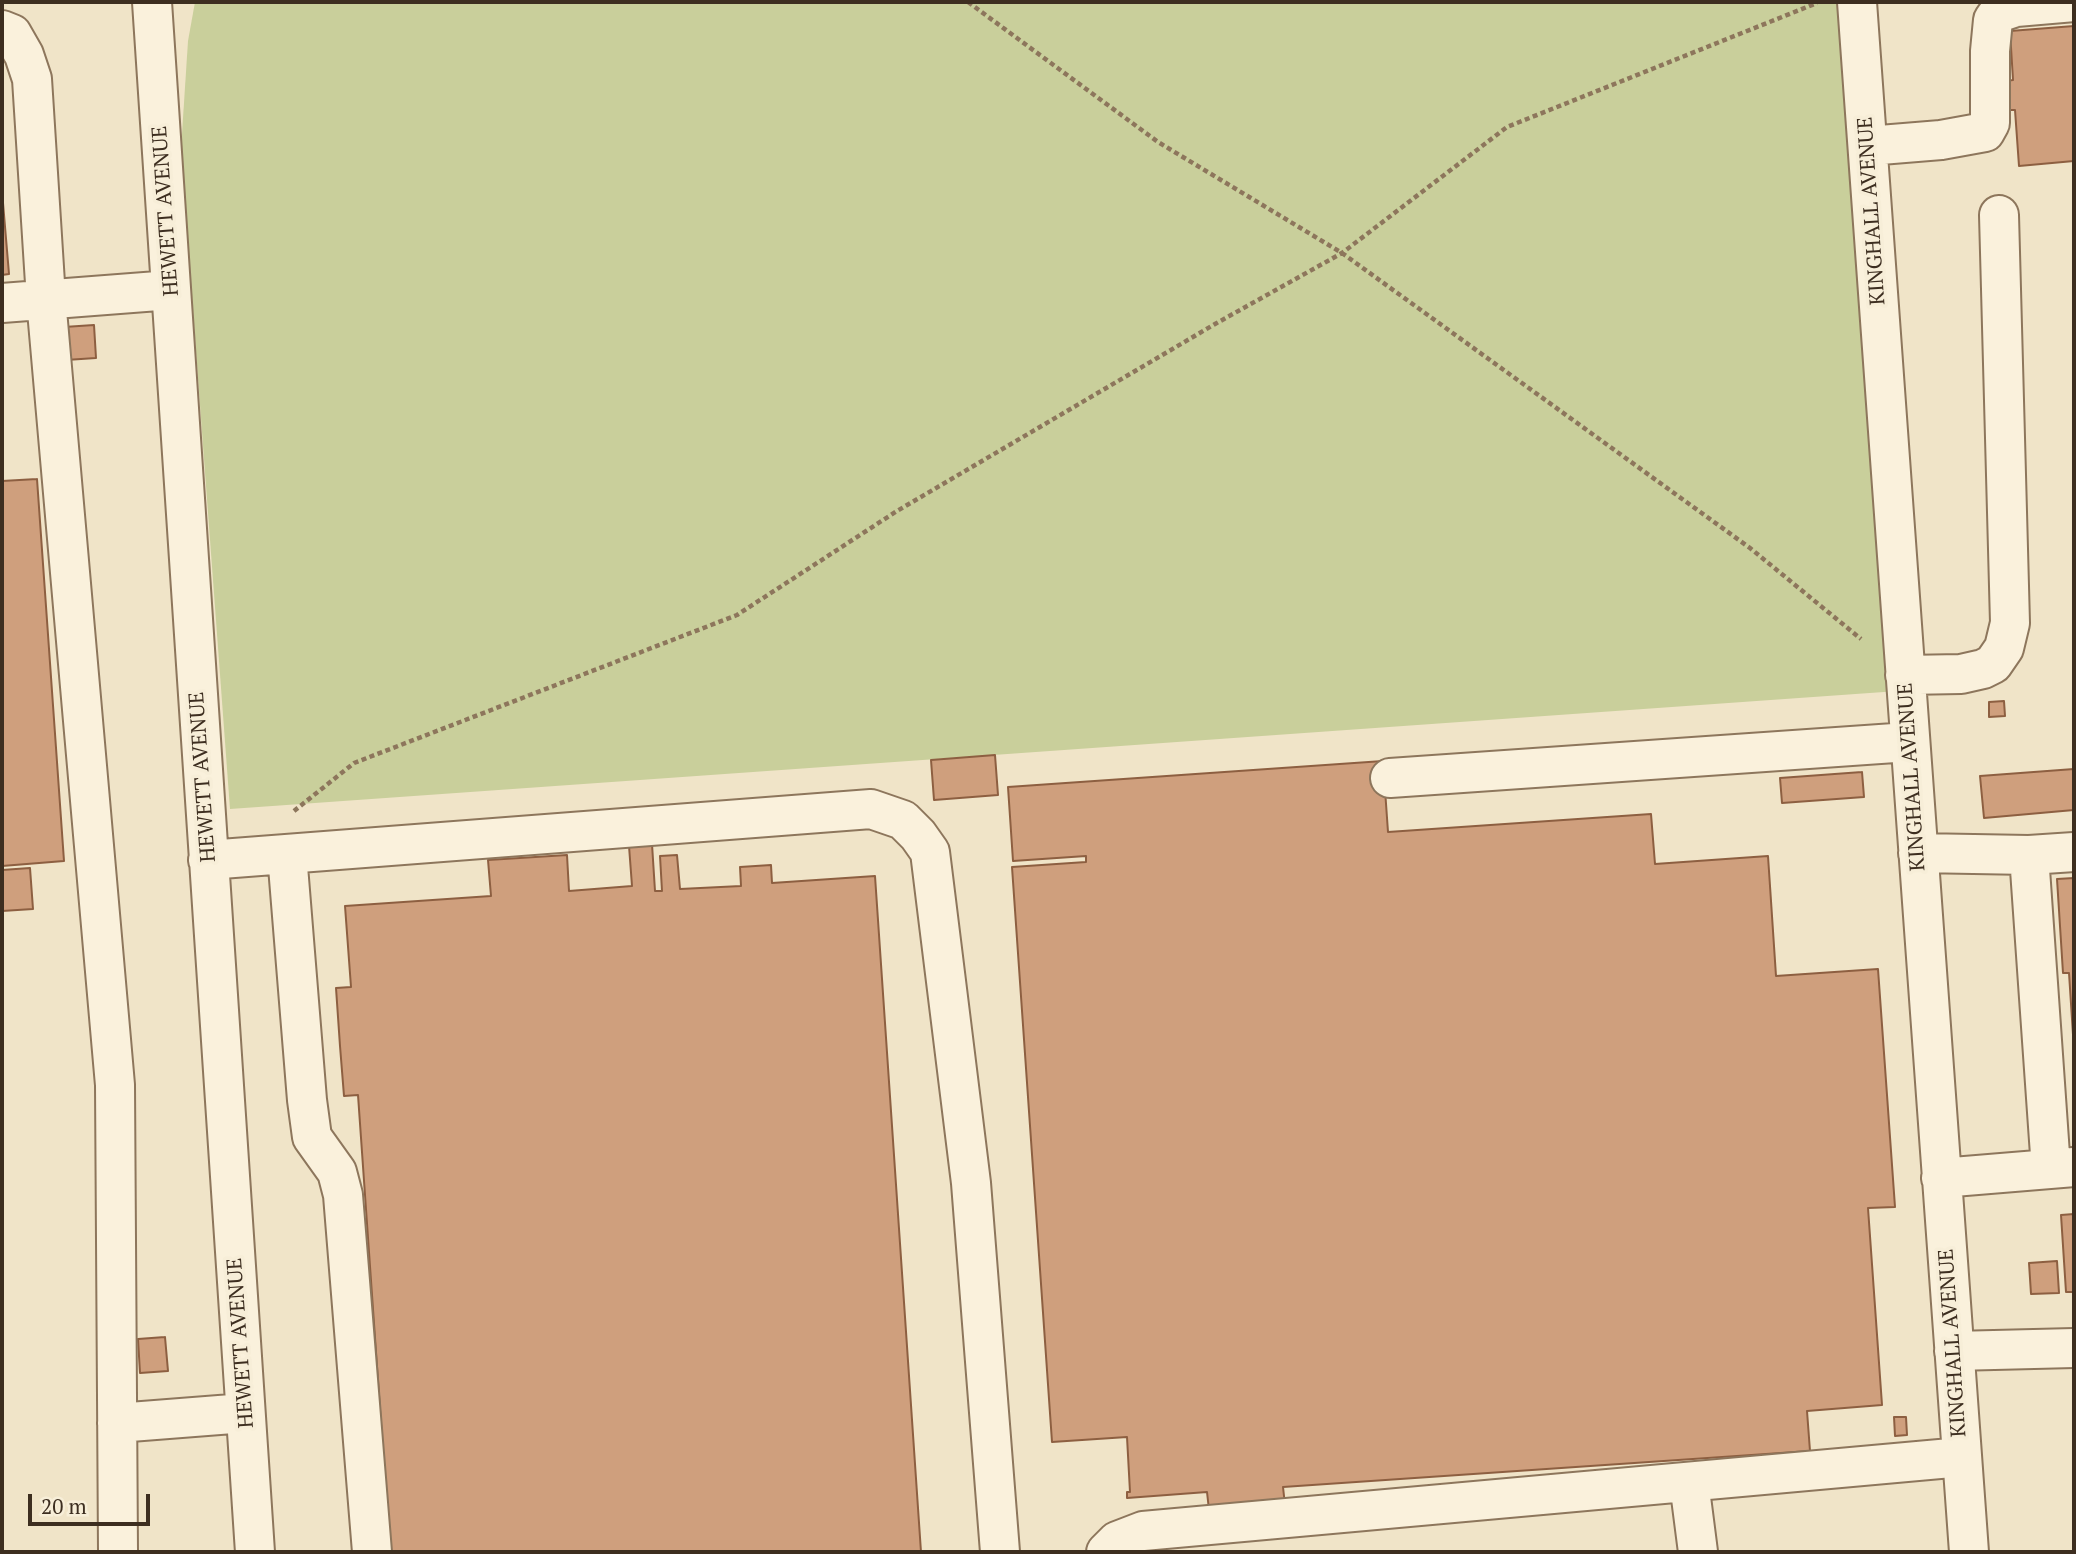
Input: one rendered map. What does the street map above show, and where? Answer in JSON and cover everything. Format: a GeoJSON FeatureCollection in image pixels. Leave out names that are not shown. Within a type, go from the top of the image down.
{"type":"FeatureCollection","features":[{"type":"Feature","properties":{"kind":"lane","name":"HEWETT AVENUE"},"geometry":{"type":"LineString","coordinates":[[152,2],[255,1552]]}},
{"type":"Feature","properties":{"kind":"lane","name":"KINGHALL AVENUE"},"geometry":{"type":"LineString","coordinates":[[1857,2],[1969,1552]]}},
{"type":"Feature","properties":{"kind":"lane"},"geometry":{"type":"LineString","coordinates":[[1868,146],[1941,140],[1985,132],[1990,123],[1993,20],[1998,12],[2016,7],[2074,2]]}},
{"type":"Feature","properties":{"kind":"lane"},"geometry":{"type":"LineString","coordinates":[[2,30],[12,34],[33,79],[46,299],[115,1085],[118,1552]]}},
{"type":"Feature","properties":{"kind":"lane"},"geometry":{"type":"LineString","coordinates":[[1905,676],[1961,674],[1993,664],[2004,648],[2010,623],[1999,215]]}},
{"type":"Feature","properties":{"kind":"lane"},"geometry":{"type":"LineString","coordinates":[[2,303],[171,290]]}},
{"type":"Feature","properties":{"kind":"lane"},"geometry":{"type":"LineString","coordinates":[[1390,778],[1909,742]]}},
{"type":"Feature","properties":{"kind":"lane"},"geometry":{"type":"LineString","coordinates":[[208,860],[871,809],[903,820],[930,852],[971,1183],[1000,1552]]}},
{"type":"Feature","properties":{"kind":"lane"},"geometry":{"type":"LineString","coordinates":[[1918,853],[2029,855],[2074,852]]}},
{"type":"Feature","properties":{"kind":"lane"},"geometry":{"type":"LineString","coordinates":[[287,854],[303,1060],[312,1138],[337,1172],[343,1195],[372,1552]]}},
{"type":"Feature","properties":{"kind":"lane"},"geometry":{"type":"LineString","coordinates":[[1941,1178],[2063,1168],[2029,855]]}},
{"type":"Feature","properties":{"kind":"lane"},"geometry":{"type":"LineString","coordinates":[[1954,1351],[2074,1348]]}},
{"type":"Feature","properties":{"kind":"lane"},"geometry":{"type":"LineString","coordinates":[[117,1423],[245,1413]]}},
{"type":"Feature","properties":{"kind":"lane"},"geometry":{"type":"LineString","coordinates":[[1106,1552],[1117,1541],[1143,1531],[1962,1457]]}},
{"type":"Feature","properties":{"kind":"lane"},"geometry":{"type":"LineString","coordinates":[[1689,1482],[1698,1552]]}},
{"type":"Feature","properties":{"kind":"path"},"geometry":{"type":"LineString","coordinates":[[968,2],[1158,142],[1342,253],[1750,548],[1905,676]]}},
{"type":"Feature","properties":{"kind":"path"},"geometry":{"type":"LineString","coordinates":[[289,815],[354,763],[737,615],[897,512],[1203,330],[1342,253],[1507,127],[1821,2]]}},
{"type":"Feature","properties":{"kind":"green space"},"geometry":{"type":"Polygon","coordinates":[[[195,2],[1844,2],[1898,691],[230,809],[181,149],[188,41],[195,2]]]}},
{"type":"Feature","properties":{"kind":"building"},"geometry":{"type":"Polygon","coordinates":[[[2074,26],[2074,161],[2019,166],[2015,110],[2007,110],[2005,81],[2013,80],[2010,31],[2074,26]]]}},
{"type":"Feature","properties":{"kind":"building"},"geometry":{"type":"Polygon","coordinates":[[[2,191],[9,274],[2,275],[2,191]]]}},
{"type":"Feature","properties":{"kind":"building"},"geometry":{"type":"Polygon","coordinates":[[[94,325],[96,358],[66,360],[64,327],[94,325]]]}},
{"type":"Feature","properties":{"kind":"building"},"geometry":{"type":"Polygon","coordinates":[[[37,479],[64,861],[2,866],[2,481],[37,479]]]}},
{"type":"Feature","properties":{"kind":"building"},"geometry":{"type":"Polygon","coordinates":[[[2004,701],[2005,716],[1989,717],[1989,702],[2004,701]]]}},
{"type":"Feature","properties":{"kind":"building"},"geometry":{"type":"Polygon","coordinates":[[[995,755],[998,795],[934,800],[931,760],[995,755]]]}},
{"type":"Feature","properties":{"kind":"building"},"geometry":{"type":"Polygon","coordinates":[[[1383,761],[1388,832],[1651,814],[1655,864],[1768,856],[1776,976],[1878,969],[1895,1207],[1868,1208],[1882,1405],[1807,1411],[1810,1451],[1283,1487],[1285,1505],[1209,1510],[1207,1492],[1127,1498],[1127,1492],[1130,1492],[1127,1437],[1052,1442],[1012,867],[1086,862],[1086,856],[1013,861],[1008,787],[1383,761]]]}},
{"type":"Feature","properties":{"kind":"building"},"geometry":{"type":"Polygon","coordinates":[[[2074,769],[2074,810],[1984,818],[1980,776],[2074,769]]]}},
{"type":"Feature","properties":{"kind":"building"},"geometry":{"type":"Polygon","coordinates":[[[1862,772],[1864,797],[1782,803],[1780,778],[1862,772]]]}},
{"type":"Feature","properties":{"kind":"building"},"geometry":{"type":"Polygon","coordinates":[[[652,844],[655,891],[662,891],[660,856],[677,855],[680,889],[741,886],[740,867],[771,865],[772,883],[875,876],[921,1552],[390,1552],[358,1095],[344,1096],[340,1046],[336,988],[351,987],[345,906],[491,896],[488,860],[567,855],[569,891],[632,886],[629,846],[652,844]]]}},
{"type":"Feature","properties":{"kind":"building"},"geometry":{"type":"Polygon","coordinates":[[[30,868],[33,909],[2,911],[2,870],[30,868]]]}},
{"type":"Feature","properties":{"kind":"building"},"geometry":{"type":"Polygon","coordinates":[[[2074,878],[2074,1050],[2069,973],[2063,973],[2057,879],[2074,878]]]}},
{"type":"Feature","properties":{"kind":"building"},"geometry":{"type":"Polygon","coordinates":[[[2074,1214],[2074,1292],[2066,1292],[2061,1215],[2074,1214]]]}},
{"type":"Feature","properties":{"kind":"building"},"geometry":{"type":"Polygon","coordinates":[[[2057,1261],[2059,1293],[2031,1294],[2029,1263],[2057,1261]]]}},
{"type":"Feature","properties":{"kind":"building"},"geometry":{"type":"Polygon","coordinates":[[[165,1337],[168,1371],[140,1373],[138,1339],[165,1337]]]}},
{"type":"Feature","properties":{"kind":"building"},"geometry":{"type":"Polygon","coordinates":[[[1894,1417],[1906,1417],[1907,1435],[1895,1436],[1894,1417]]]}}]}
